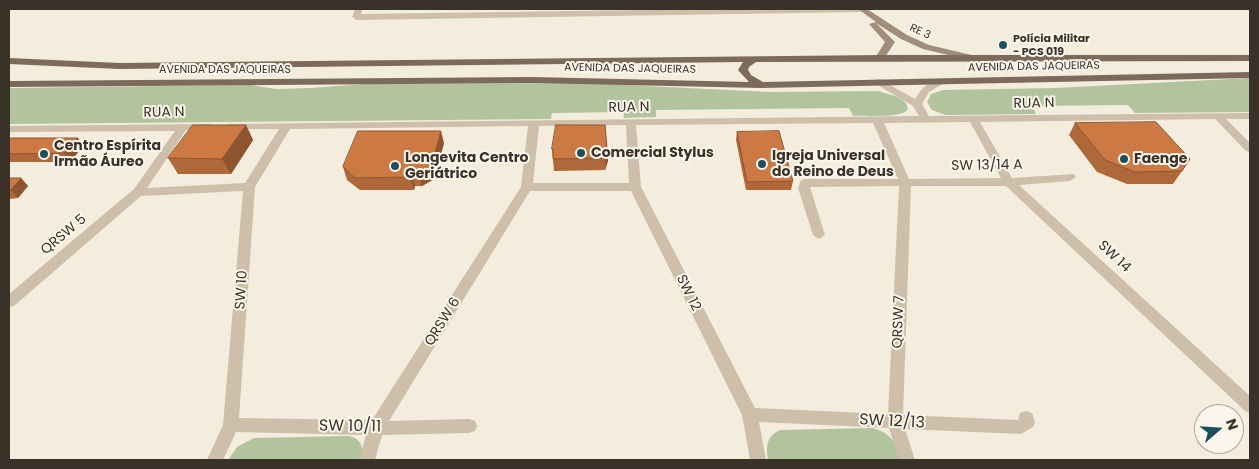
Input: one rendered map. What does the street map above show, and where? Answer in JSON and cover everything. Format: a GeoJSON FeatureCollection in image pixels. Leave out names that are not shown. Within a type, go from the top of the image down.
{"type":"FeatureCollection","features":[{"type":"Feature","properties":{"kind":"main road"},"geometry":{"type":"LineString","coordinates":[[1102,57],[1120,68],[1122,73],[1112,78]]}},
{"type":"Feature","properties":{"kind":"main road","name":"AVENIDA DAS JAQUEIRAS"},"geometry":{"type":"LineString","coordinates":[[9,62],[120,66],[880,58],[1250,58]]}},
{"type":"Feature","properties":{"kind":"main road"},"geometry":{"type":"LineString","coordinates":[[752,60],[745,65],[743,70],[748,77],[761,85]]}},
{"type":"Feature","properties":{"kind":"main road","name":"AVENIDA DAS JAQUEIRAS"},"geometry":{"type":"LineString","coordinates":[[9,84],[533,80],[761,85],[1250,74]]}},
{"type":"Feature","properties":{"kind":"street"},"geometry":{"type":"LineString","coordinates":[[359,9],[356,17],[860,9]]}},
{"type":"Feature","properties":{"kind":"street","name":"RE 3"},"geometry":{"type":"LineString","coordinates":[[860,9],[890,42],[885,53],[880,58]]}},
{"type":"Feature","properties":{"kind":"street","name":"RE 3"},"geometry":{"type":"LineString","coordinates":[[860,9],[904,37],[926,48],[975,58]]}},
{"type":"Feature","properties":{"kind":"street"},"geometry":{"type":"LineString","coordinates":[[879,82],[917,104],[926,119]]}},
{"type":"Feature","properties":{"kind":"street"},"geometry":{"type":"LineString","coordinates":[[917,104],[925,90],[940,82]]}},
{"type":"Feature","properties":{"kind":"street"},"geometry":{"type":"LineString","coordinates":[[1218,116],[1250,149]]}},
{"type":"Feature","properties":{"kind":"street","name":"RUA N"},"geometry":{"type":"LineString","coordinates":[[9,129],[1250,116]]}},
{"type":"Feature","properties":{"kind":"street","name":"SW 14"},"geometry":{"type":"LineString","coordinates":[[973,118],[1009,182],[1250,406]]}},
{"type":"Feature","properties":{"kind":"street"},"geometry":{"type":"LineString","coordinates":[[877,120],[905,182]]}},
{"type":"Feature","properties":{"kind":"street","name":"SW 12"},"geometry":{"type":"LineString","coordinates":[[631,122],[635,187],[750,415],[758,460]]}},
{"type":"Feature","properties":{"kind":"street","name":"QRSW 6"},"geometry":{"type":"LineString","coordinates":[[367,460],[377,426],[527,187],[534,123]]}},
{"type":"Feature","properties":{"kind":"street","name":"SW 10"},"geometry":{"type":"LineString","coordinates":[[215,460],[231,426],[249,187],[286,126]]}},
{"type":"Feature","properties":{"kind":"street","name":"QRSW 5"},"geometry":{"type":"LineString","coordinates":[[9,302],[138,192],[183,127]]}},
{"type":"Feature","properties":{"kind":"street","name":"SW 13/14 A"},"geometry":{"type":"LineString","coordinates":[[819,235],[804,188],[805,183],[1009,182],[1070,177]]}},
{"type":"Feature","properties":{"kind":"street","name":"QRSW 7"},"geometry":{"type":"LineString","coordinates":[[905,182],[895,423],[907,460]]}},
{"type":"Feature","properties":{"kind":"street"},"geometry":{"type":"LineString","coordinates":[[138,192],[249,187]]}},
{"type":"Feature","properties":{"kind":"street"},"geometry":{"type":"LineString","coordinates":[[527,187],[635,187]]}},
{"type":"Feature","properties":{"kind":"street","name":"SW 12/13"},"geometry":{"type":"LineString","coordinates":[[750,415],[895,423],[1021,427],[1027,422],[1026,418]]}},
{"type":"Feature","properties":{"kind":"street","name":"SW 10/11"},"geometry":{"type":"LineString","coordinates":[[231,426],[377,426],[395,428],[469,426]]}},
{"type":"Feature","properties":{"kind":"green space"},"geometry":{"type":"Polygon","coordinates":[[[1250,78],[1250,112],[1135,113],[1128,105],[1032,106],[1036,114],[946,115],[932,110],[927,102],[931,94],[943,90],[1055,88],[1250,78]]]}},
{"type":"Feature","properties":{"kind":"green space"},"geometry":{"type":"Polygon","coordinates":[[[584,83],[770,92],[878,91],[898,97],[906,103],[908,109],[899,114],[883,116],[853,116],[849,108],[656,110],[656,117],[624,118],[623,112],[552,113],[551,119],[9,124],[9,88],[251,85],[276,89],[365,84],[584,83]]]}},
{"type":"Feature","properties":{"kind":"green space"},"geometry":{"type":"Polygon","coordinates":[[[871,428],[883,432],[892,439],[902,460],[768,460],[768,442],[775,432],[780,430],[871,428]]]}},
{"type":"Feature","properties":{"kind":"green space"},"geometry":{"type":"Polygon","coordinates":[[[349,436],[357,439],[361,445],[361,460],[228,460],[237,447],[254,438],[349,436]]]}},
{"type":"Feature","properties":{"kind":"building"},"geometry":{"type":"Polygon","coordinates":[[[1156,122],[1190,159],[1182,171],[1135,172],[1105,160],[1075,123],[1156,122]]]}},
{"type":"Feature","properties":{"kind":"building"},"geometry":{"type":"Polygon","coordinates":[[[193,125],[246,125],[222,159],[168,158],[193,125]]]}},
{"type":"Feature","properties":{"kind":"building","name":"Comercial Stylus"},"geometry":{"type":"Polygon","coordinates":[[[556,125],[605,125],[607,148],[605,158],[553,159],[552,149],[556,125]]]}},
{"type":"Feature","properties":{"kind":"building","name":"Longevita Centro Geriátrico"},"geometry":{"type":"Polygon","coordinates":[[[358,131],[441,131],[431,167],[418,173],[412,173],[410,177],[355,178],[343,167],[358,131]]]}},
{"type":"Feature","properties":{"kind":"building","name":"Igreja Universal do Reino de Deus"},"geometry":{"type":"Polygon","coordinates":[[[779,131],[793,181],[747,182],[737,132],[779,131]]]}},
{"type":"Feature","properties":{"kind":"building"},"geometry":{"type":"Polygon","coordinates":[[[11,138],[78,138],[64,153],[9,154],[9,140],[11,138]]]}},
{"type":"Feature","properties":{"kind":"building"},"geometry":{"type":"Polygon","coordinates":[[[9,178],[21,178],[11,190],[9,190],[9,178]]]}},
{"type":"Feature","properties":{"kind":"place","name":"Polícia Militar - PCS 019"},"geometry":{"type":"Point","coordinates":[1003,45]}},
{"type":"Feature","properties":{"kind":"place","name":"Comercial Stylus"},"geometry":{"type":"Point","coordinates":[581,153]}},
{"type":"Feature","properties":{"kind":"place","name":"Centro Espírita Irmão Áureo"},"geometry":{"type":"Point","coordinates":[44,154]}},
{"type":"Feature","properties":{"kind":"place","name":"Faenge"},"geometry":{"type":"Point","coordinates":[1124,159]}},
{"type":"Feature","properties":{"kind":"place","name":"Igreja Universal do Reino de Deus"},"geometry":{"type":"Point","coordinates":[762,164]}},
{"type":"Feature","properties":{"kind":"place","name":"Longevita Centro Geriátrico"},"geometry":{"type":"Point","coordinates":[395,166]}}]}
